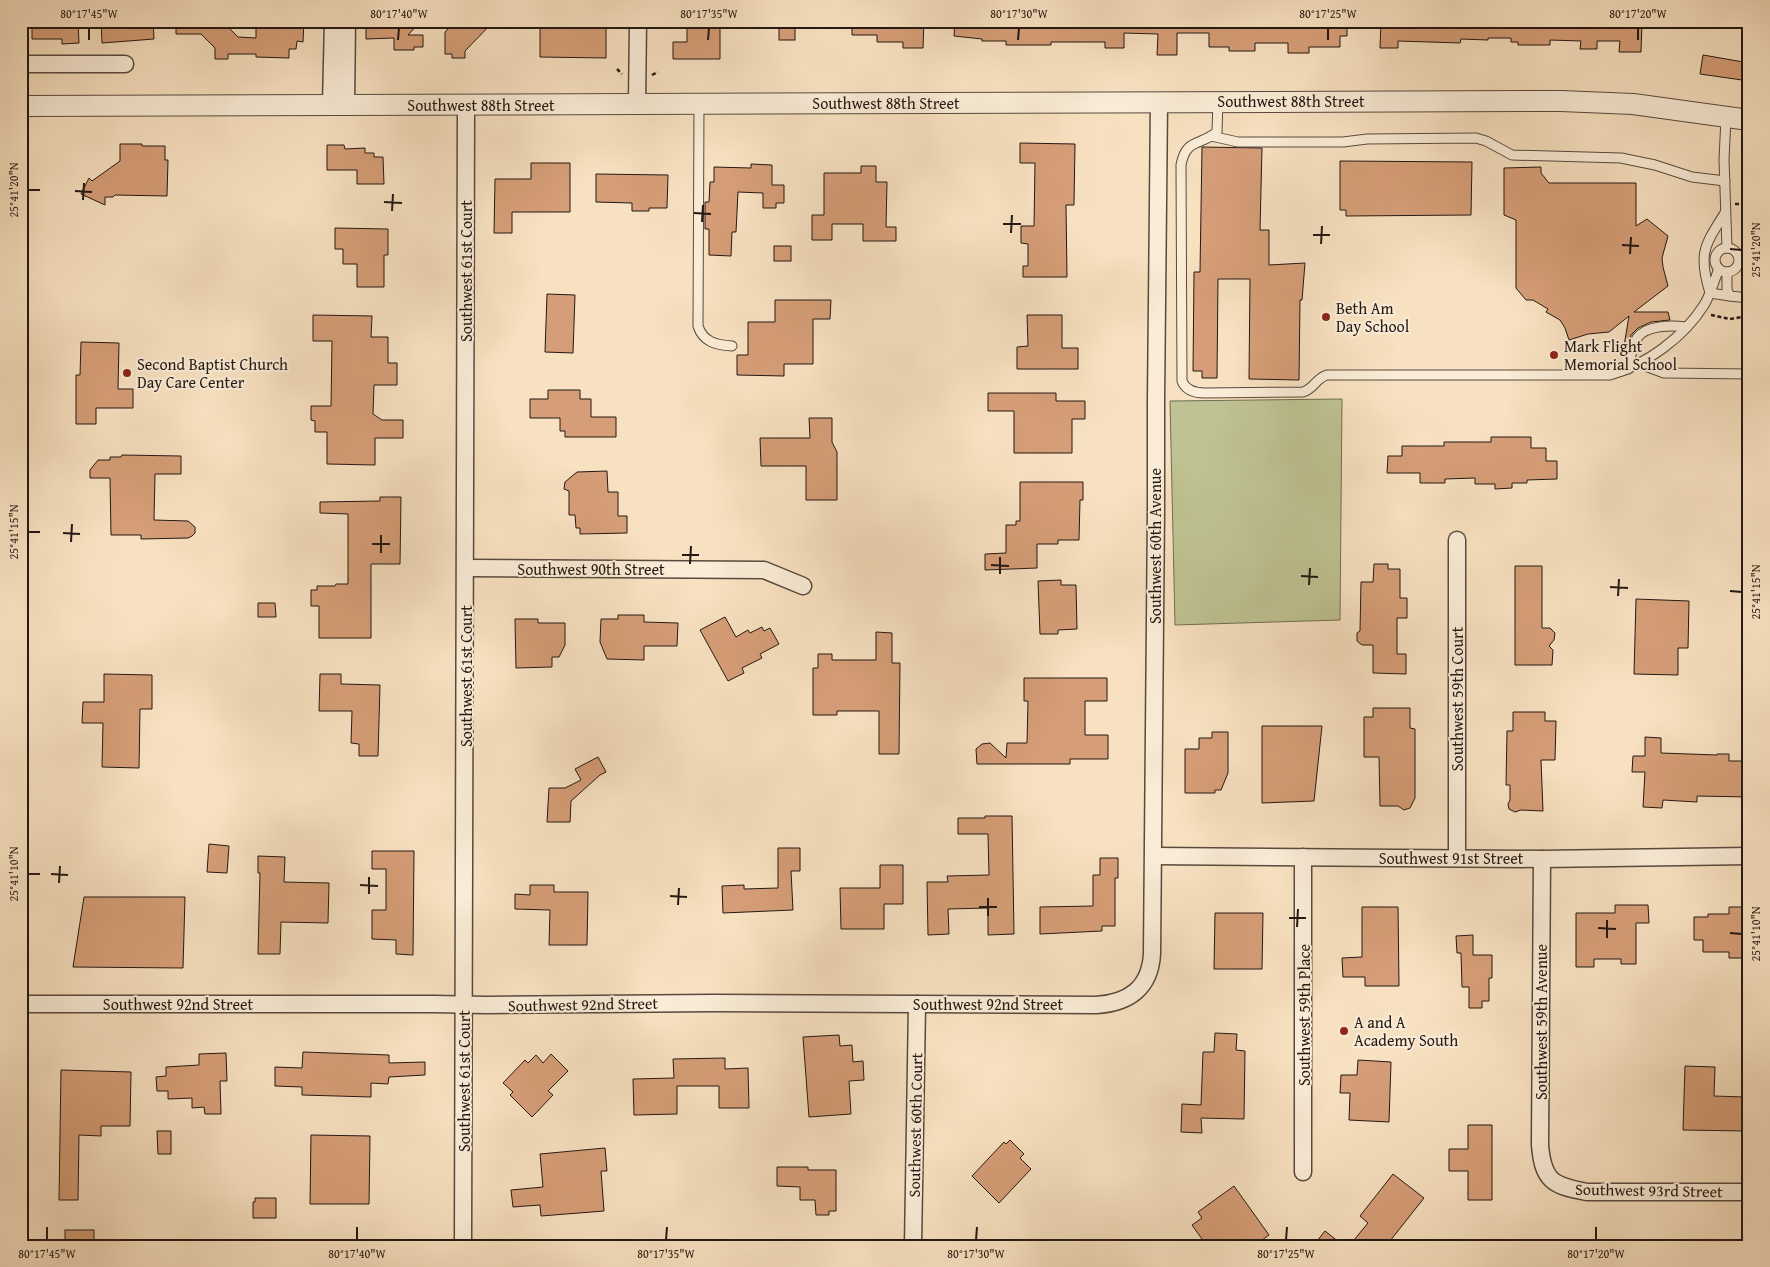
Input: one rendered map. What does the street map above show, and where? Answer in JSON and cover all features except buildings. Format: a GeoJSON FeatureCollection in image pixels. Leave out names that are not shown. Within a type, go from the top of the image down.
{"type":"FeatureCollection","features":[{"type":"Feature","properties":{"kind":"street"},"geometry":{"type":"LineString","coordinates":[[333,21],[338,105]]}},
{"type":"Feature","properties":{"kind":"street"},"geometry":{"type":"LineString","coordinates":[[338,105],[347,21]]}},
{"type":"Feature","properties":{"kind":"street"},"geometry":{"type":"LineString","coordinates":[[637,105],[638,21]]}},
{"type":"Feature","properties":{"kind":"street"},"geometry":{"type":"LineString","coordinates":[[21,64],[125,64]]}},
{"type":"Feature","properties":{"kind":"street","name":"Southwest 88th Street"},"geometry":{"type":"LineString","coordinates":[[21,106],[466,106],[1218,101],[1594,102],[1633,104],[1749,120]]}},
{"type":"Feature","properties":{"kind":"street","name":"Southwest 60th Avenue"},"geometry":{"type":"LineString","coordinates":[[1140,987],[1146,980],[1152,964],[1159,102]]}},
{"type":"Feature","properties":{"kind":"street","name":"Southwest 61st Court"},"geometry":{"type":"LineString","coordinates":[[464,1246],[466,106]]}},
{"type":"Feature","properties":{"kind":"street","name":"Southwest 59th Court"},"geometry":{"type":"LineString","coordinates":[[1457,540],[1457,858]]}},
{"type":"Feature","properties":{"kind":"street","name":"Southwest 90th Street"},"geometry":{"type":"LineString","coordinates":[[466,568],[764,570],[803,586]]}},
{"type":"Feature","properties":{"kind":"street","name":"Southwest 91st Street"},"geometry":{"type":"LineString","coordinates":[[1154,856],[1542,859],[1749,856]]}},
{"type":"Feature","properties":{"kind":"street","name":"Southwest 59th Place"},"geometry":{"type":"LineString","coordinates":[[1303,857],[1303,1172]]}},
{"type":"Feature","properties":{"kind":"street","name":"Southwest 59th Avenue"},"geometry":{"type":"LineString","coordinates":[[1542,859],[1540,1145],[1542,1164],[1552,1182]]}},
{"type":"Feature","properties":{"kind":"street","name":"Southwest 92nd Street"},"geometry":{"type":"LineString","coordinates":[[21,1004],[1109,1004],[1120,1001],[1140,987]]}},
{"type":"Feature","properties":{"kind":"street","name":"Southwest 60th Court"},"geometry":{"type":"LineString","coordinates":[[913,1246],[917,1004]]}},
{"type":"Feature","properties":{"kind":"street","name":"Southwest 93rd Street"},"geometry":{"type":"LineString","coordinates":[[1552,1182],[1561,1187],[1587,1192],[1749,1192]]}},
{"type":"Feature","properties":{"kind":"lane"},"geometry":{"type":"LineString","coordinates":[[1218,101],[1217,132],[1189,146],[1181,165],[1182,381],[1184,386],[1193,392],[1303,392],[1310,390],[1317,380],[1327,375],[1610,375],[1640,364],[1668,344],[1686,327],[1702,308],[1723,270],[1737,267],[1739,260],[1734,250],[1727,248],[1719,250],[1715,262],[1723,270],[1730,296]]}},
{"type":"Feature","properties":{"kind":"lane"},"geometry":{"type":"LineString","coordinates":[[699,104],[698,326],[701,335],[709,340],[720,345],[732,346]]}},
{"type":"Feature","properties":{"kind":"lane"},"geometry":{"type":"LineString","coordinates":[[1726,116],[1725,213],[1727,248]]}},
{"type":"Feature","properties":{"kind":"lane"},"geometry":{"type":"LineString","coordinates":[[1211,136],[1238,142],[1343,142],[1367,139],[1476,138],[1486,141],[1512,155],[1621,158],[1655,165],[1692,177],[1725,181]]}},
{"type":"Feature","properties":{"kind":"lane"},"geometry":{"type":"LineString","coordinates":[[1710,293],[1703,268],[1705,248],[1725,213]]}},
{"type":"Feature","properties":{"kind":"lane"},"geometry":{"type":"LineString","coordinates":[[1710,293],[1749,298]]}},
{"type":"Feature","properties":{"kind":"lane"},"geometry":{"type":"LineString","coordinates":[[1628,369],[1638,338],[1645,332],[1666,325],[1686,327]]}},
{"type":"Feature","properties":{"kind":"lane"},"geometry":{"type":"LineString","coordinates":[[1640,364],[1664,373],[1749,374]]}},
{"type":"Feature","properties":{"kind":"path"},"geometry":{"type":"LineString","coordinates":[[1734,204],[1749,204]]}},
{"type":"Feature","properties":{"kind":"path"},"geometry":{"type":"LineString","coordinates":[[1711,315],[1730,319],[1749,316]]}},
{"type":"Feature","properties":{"kind":"green space"},"geometry":{"type":"Polygon","coordinates":[[[1342,399],[1340,620],[1175,625],[1170,401],[1342,399]]]}},
{"type":"Feature","properties":{"kind":"place","name":"Beth Am Day School"},"geometry":{"type":"Point","coordinates":[1326,317]}},
{"type":"Feature","properties":{"kind":"place","name":"Mark Flight Memorial School"},"geometry":{"type":"Point","coordinates":[1554,355]}},
{"type":"Feature","properties":{"kind":"place","name":"Second Baptist Church Day Care Center"},"geometry":{"type":"Point","coordinates":[127,373]}},
{"type":"Feature","properties":{"kind":"place","name":"A and A Academy South"},"geometry":{"type":"Point","coordinates":[1344,1031]}}]}
